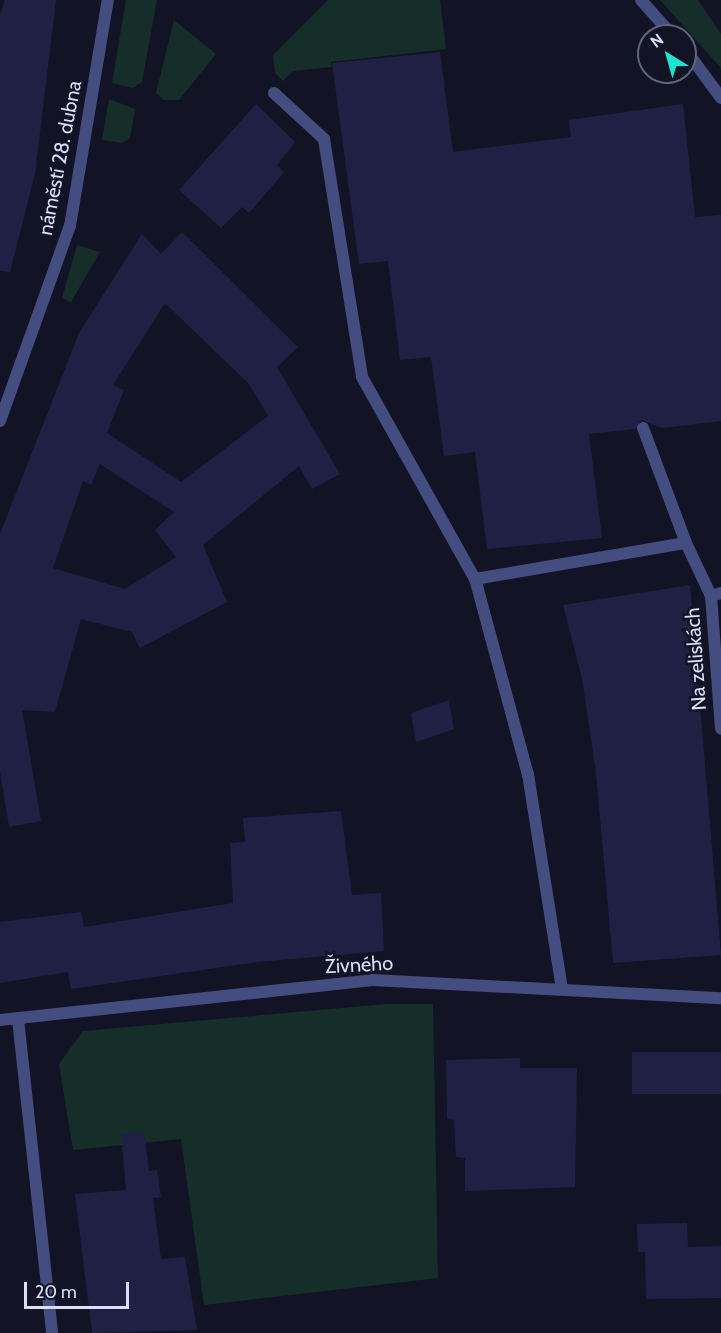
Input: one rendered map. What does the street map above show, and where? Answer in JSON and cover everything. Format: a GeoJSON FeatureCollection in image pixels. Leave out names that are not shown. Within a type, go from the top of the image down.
{"type":"FeatureCollection","features":[{"type":"Feature","properties":{"kind":"street","name":"náměstí 28. dubna"},"geometry":{"type":"LineString","coordinates":[[0,422],[70,226],[108,0]]}},
{"type":"Feature","properties":{"kind":"street"},"geometry":{"type":"LineString","coordinates":[[641,0],[662,24]]}},
{"type":"Feature","properties":{"kind":"street"},"geometry":{"type":"LineString","coordinates":[[697,65],[721,98]]}},
{"type":"Feature","properties":{"kind":"street"},"geometry":{"type":"LineString","coordinates":[[274,93],[324,139],[362,377],[475,579],[528,775],[562,989]]}},
{"type":"Feature","properties":{"kind":"street"},"geometry":{"type":"LineString","coordinates":[[643,428],[686,543],[716,594]]}},
{"type":"Feature","properties":{"kind":"street"},"geometry":{"type":"LineString","coordinates":[[475,579],[686,543]]}},
{"type":"Feature","properties":{"kind":"street","name":"Na zeliskách"},"geometry":{"type":"LineString","coordinates":[[716,594],[721,729]]}},
{"type":"Feature","properties":{"kind":"street","name":"Živného"},"geometry":{"type":"LineString","coordinates":[[0,1020],[372,980],[721,998]]}},
{"type":"Feature","properties":{"kind":"street"},"geometry":{"type":"LineString","coordinates":[[18,1019],[52,1333]]}},
{"type":"Feature","properties":{"kind":"green space"},"geometry":{"type":"Polygon","coordinates":[[[126,0],[157,0],[142,82],[133,88],[112,83],[126,0]]]}},
{"type":"Feature","properties":{"kind":"green space"},"geometry":{"type":"Polygon","coordinates":[[[328,0],[440,0],[446,49],[331,62],[331,67],[293,71],[283,81],[275,73],[273,55],[328,0]]]}},
{"type":"Feature","properties":{"kind":"green space"},"geometry":{"type":"Polygon","coordinates":[[[660,0],[698,0],[721,34],[721,68],[697,41],[697,24],[682,24],[660,0]]]}},
{"type":"Feature","properties":{"kind":"green space"},"geometry":{"type":"Polygon","coordinates":[[[174,20],[216,54],[179,100],[164,100],[156,93],[174,20]]]}},
{"type":"Feature","properties":{"kind":"green space"},"geometry":{"type":"Polygon","coordinates":[[[109,99],[135,109],[130,138],[122,143],[102,140],[109,99]]]}},
{"type":"Feature","properties":{"kind":"green space"},"geometry":{"type":"Polygon","coordinates":[[[77,245],[100,252],[71,302],[62,298],[77,245]]]}},
{"type":"Feature","properties":{"kind":"green space"},"geometry":{"type":"Polygon","coordinates":[[[387,1004],[433,1004],[438,1278],[204,1305],[181,1139],[73,1150],[59,1064],[83,1031],[387,1004]]]}},
{"type":"Feature","properties":{"kind":"building"},"geometry":{"type":"Polygon","coordinates":[[[5,0],[56,0],[35,174],[10,272],[0,271],[0,15],[5,0]]]}},
{"type":"Feature","properties":{"kind":"building"},"geometry":{"type":"Polygon","coordinates":[[[440,52],[453,152],[571,137],[569,120],[683,104],[695,217],[721,215],[721,421],[662,428],[641,420],[635,429],[589,434],[602,538],[487,549],[475,452],[444,456],[431,357],[400,360],[388,261],[359,264],[332,63],[440,52]]]}},
{"type":"Feature","properties":{"kind":"building"},"geometry":{"type":"Polygon","coordinates":[[[256,104],[295,142],[277,165],[284,172],[249,213],[242,207],[221,228],[179,190],[256,104]]]}},
{"type":"Feature","properties":{"kind":"building"},"geometry":{"type":"Polygon","coordinates":[[[182,232],[298,347],[277,367],[340,474],[312,489],[299,466],[203,545],[227,602],[140,648],[132,632],[81,619],[55,712],[22,710],[41,821],[9,827],[0,771],[0,534],[79,333],[142,234],[161,254],[182,232]],[[165,303],[113,385],[124,390],[107,433],[181,482],[268,416],[249,384],[165,303]],[[100,464],[91,485],[83,481],[53,568],[125,589],[176,557],[155,530],[174,512],[100,464]]]}},
{"type":"Feature","properties":{"kind":"building"},"geometry":{"type":"Polygon","coordinates":[[[690,585],[721,955],[613,963],[596,773],[582,678],[563,605],[690,585]]]}},
{"type":"Feature","properties":{"kind":"building"},"geometry":{"type":"Polygon","coordinates":[[[449,700],[454,729],[416,742],[411,713],[449,700]]]}},
{"type":"Feature","properties":{"kind":"building"},"geometry":{"type":"Polygon","coordinates":[[[341,811],[352,895],[381,893],[384,951],[257,962],[71,989],[68,972],[0,983],[0,922],[81,912],[84,927],[233,903],[230,843],[245,842],[243,818],[341,811]]]}},
{"type":"Feature","properties":{"kind":"building"},"geometry":{"type":"Polygon","coordinates":[[[632,1052],[721,1052],[721,1094],[632,1094],[632,1052]]]}},
{"type":"Feature","properties":{"kind":"building"},"geometry":{"type":"Polygon","coordinates":[[[520,1058],[520,1068],[577,1068],[575,1187],[465,1191],[465,1158],[456,1157],[454,1120],[447,1119],[446,1060],[520,1058]]]}},
{"type":"Feature","properties":{"kind":"building"},"geometry":{"type":"Polygon","coordinates":[[[144,1132],[149,1171],[157,1170],[161,1197],[153,1198],[161,1259],[185,1257],[197,1330],[92,1333],[75,1194],[126,1190],[121,1134],[144,1132]]]}},
{"type":"Feature","properties":{"kind":"building"},"geometry":{"type":"Polygon","coordinates":[[[687,1223],[688,1247],[721,1246],[721,1298],[646,1299],[645,1252],[638,1252],[637,1224],[687,1223]]]}}]}
